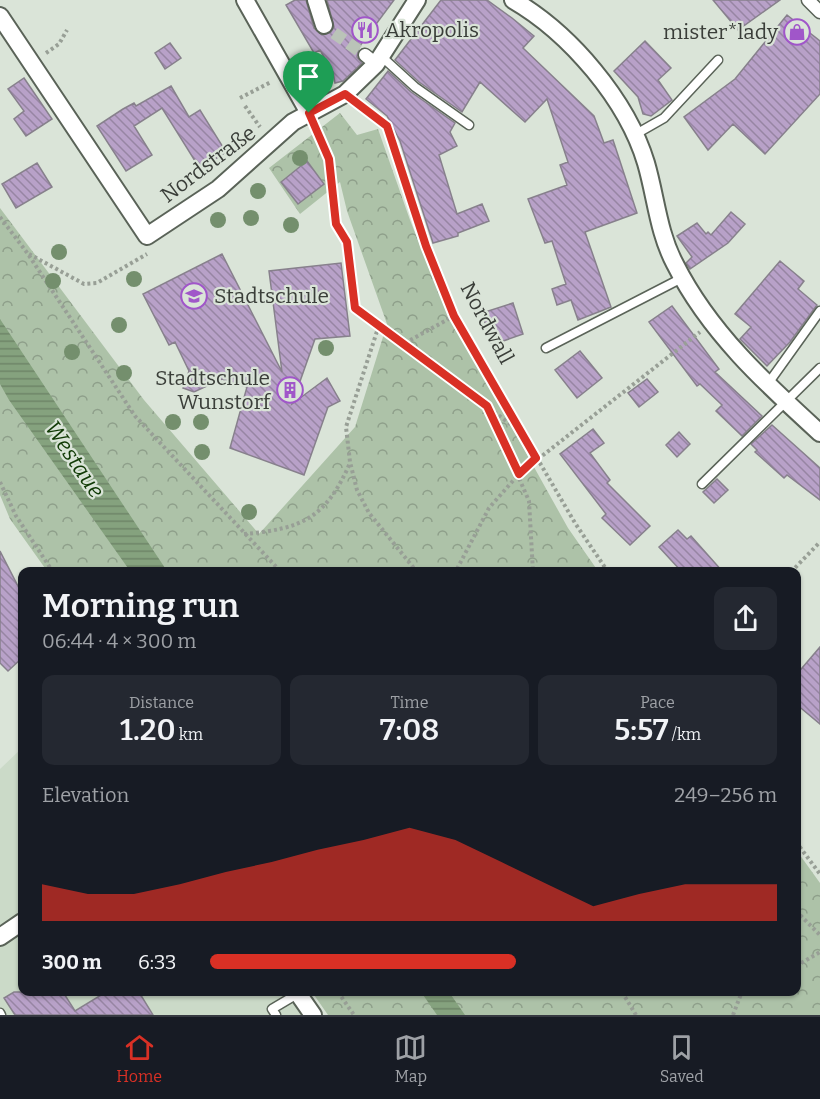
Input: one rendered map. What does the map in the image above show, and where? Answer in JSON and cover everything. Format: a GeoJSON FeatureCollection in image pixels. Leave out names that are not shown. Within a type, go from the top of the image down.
{"type":"FeatureCollection","features":[{"type":"Feature","properties":{"kind":"street"},"geometry":{"type":"LineString","coordinates":[[245,0],[309,113]]}},
{"type":"Feature","properties":{"kind":"street"},"geometry":{"type":"LineString","coordinates":[[316,0],[329,29]]}},
{"type":"Feature","properties":{"kind":"street","name":"Nordstraße"},"geometry":{"type":"LineString","coordinates":[[147,236],[218,189],[273,143],[293,122],[345,94],[417,0]]}},
{"type":"Feature","properties":{"kind":"street"},"geometry":{"type":"LineString","coordinates":[[808,0],[820,12]]}},
{"type":"Feature","properties":{"kind":"street"},"geometry":{"type":"LineString","coordinates":[[517,2],[571,47],[611,92],[636,134],[647,165],[661,232],[682,278],[712,322],[766,386],[820,433]]}},
{"type":"Feature","properties":{"kind":"street"},"geometry":{"type":"LineString","coordinates":[[0,16],[147,236]]}},
{"type":"Feature","properties":{"kind":"street"},"geometry":{"type":"LineString","coordinates":[[0,937],[18,925]]}},
{"type":"Feature","properties":{"kind":"street"},"geometry":{"type":"LineString","coordinates":[[301,996],[313,1015]]}},
{"type":"Feature","properties":{"kind":"lane"},"geometry":{"type":"LineString","coordinates":[[374,58],[469,124]]}},
{"type":"Feature","properties":{"kind":"lane"},"geometry":{"type":"LineString","coordinates":[[636,134],[664,118],[718,60]]}},
{"type":"Feature","properties":{"kind":"lane"},"geometry":{"type":"LineString","coordinates":[[546,348],[682,278]]}},
{"type":"Feature","properties":{"kind":"lane"},"geometry":{"type":"LineString","coordinates":[[766,386],[820,311]]}},
{"type":"Feature","properties":{"kind":"lane"},"geometry":{"type":"LineString","coordinates":[[702,484],[820,368]]}},
{"type":"Feature","properties":{"kind":"lane"},"geometry":{"type":"LineString","coordinates":[[276,1015],[272,1008],[292,996]]}},
{"type":"Feature","properties":{"kind":"path"},"geometry":{"type":"LineString","coordinates":[[32,63],[59,44],[67,30]]}},
{"type":"Feature","properties":{"kind":"path"},"geometry":{"type":"LineString","coordinates":[[240,98],[268,83]]}},
{"type":"Feature","properties":{"kind":"path","name":"Nordwall"},"geometry":{"type":"LineString","coordinates":[[345,94],[387,126],[426,246],[454,316],[575,523],[605,567]]}},
{"type":"Feature","properties":{"kind":"path"},"geometry":{"type":"LineString","coordinates":[[245,106],[273,143]]}},
{"type":"Feature","properties":{"kind":"path"},"geometry":{"type":"LineString","coordinates":[[309,113],[329,159],[336,224],[347,242],[355,308],[405,343],[524,434]]}},
{"type":"Feature","properties":{"kind":"path"},"geometry":{"type":"LineString","coordinates":[[0,217],[28,254],[135,416],[276,567]]}},
{"type":"Feature","properties":{"kind":"path"},"geometry":{"type":"LineString","coordinates":[[28,254],[84,284],[97,283],[156,249],[147,236]]}},
{"type":"Feature","properties":{"kind":"path"},"geometry":{"type":"LineString","coordinates":[[405,343],[454,316]]}},
{"type":"Feature","properties":{"kind":"path"},"geometry":{"type":"LineString","coordinates":[[458,567],[489,508],[519,474],[536,458],[712,322]]}},
{"type":"Feature","properties":{"kind":"path"},"geometry":{"type":"LineString","coordinates":[[379,324],[346,427],[350,462],[357,490],[369,513],[413,567]]}},
{"type":"Feature","properties":{"kind":"path"},"geometry":{"type":"LineString","coordinates":[[487,406],[529,501],[533,567]]}},
{"type":"Feature","properties":{"kind":"path"},"geometry":{"type":"LineString","coordinates":[[244,534],[279,531],[315,515],[338,491],[350,462]]}},
{"type":"Feature","properties":{"kind":"path"},"geometry":{"type":"LineString","coordinates":[[0,482],[16,516],[50,567]]}},
{"type":"Feature","properties":{"kind":"path"},"geometry":{"type":"LineString","coordinates":[[796,567],[820,542]]}},
{"type":"Feature","properties":{"kind":"path"},"geometry":{"type":"LineString","coordinates":[[801,849],[820,874]]}},
{"type":"Feature","properties":{"kind":"path"},"geometry":{"type":"LineString","coordinates":[[801,916],[820,935]]}},
{"type":"Feature","properties":{"kind":"path"},"geometry":{"type":"LineString","coordinates":[[801,963],[820,952]]}},
{"type":"Feature","properties":{"kind":"path"},"geometry":{"type":"LineString","coordinates":[[341,996],[354,1015]]}},
{"type":"Feature","properties":{"kind":"path"},"geometry":{"type":"LineString","coordinates":[[624,996],[636,1015]]}},
{"type":"Feature","properties":{"kind":"path"},"geometry":{"type":"LineString","coordinates":[[733,1015],[739,996]]}},
{"type":"Feature","properties":{"kind":"shaded area"},"geometry":{"type":"Polygon","coordinates":[[[18,752],[18,996],[292,996],[304,1015],[0,1015],[0,769],[18,752]]]}},
{"type":"Feature","properties":{"kind":"green space"},"geometry":{"type":"Polygon","coordinates":[[[340,113],[357,135],[378,129],[410,220],[444,306],[568,528],[595,567],[44,567],[10,519],[0,495],[0,208],[144,400],[259,534],[355,427],[387,324],[347,211],[340,182],[300,214],[269,168],[340,113]]]}},
{"type":"Feature","properties":{"kind":"green space"},"geometry":{"type":"Polygon","coordinates":[[[801,857],[820,883],[820,1015],[328,1015],[315,996],[801,996],[801,857]]]}},
{"type":"Feature","properties":{"kind":"water","name":"Westaue"},"geometry":{"type":"Polygon","coordinates":[[[0,319],[164,567],[127,567],[0,384],[0,319]]]}},
{"type":"Feature","properties":{"kind":"water"},"geometry":{"type":"Polygon","coordinates":[[[424,996],[452,996],[465,1015],[437,1015],[424,996]]]}},
{"type":"Feature","properties":{"kind":"building"},"geometry":{"type":"Polygon","coordinates":[[[295,0],[306,0],[314,28],[322,35],[331,32],[334,27],[327,0],[394,0],[359,47],[357,57],[362,63],[343,81],[335,83],[333,72],[320,50],[314,53],[286,5],[295,0]]]}},
{"type":"Feature","properties":{"kind":"building"},"geometry":{"type":"Polygon","coordinates":[[[441,0],[487,0],[512,18],[534,36],[523,48],[594,116],[604,143],[613,140],[637,213],[585,232],[611,307],[578,320],[571,300],[557,305],[552,289],[566,284],[552,241],[545,243],[528,199],[567,185],[560,165],[568,162],[547,99],[525,122],[480,82],[462,112],[419,82],[395,60],[441,0]]]}},
{"type":"Feature","properties":{"kind":"building"},"geometry":{"type":"Polygon","coordinates":[[[713,0],[780,0],[738,30],[713,0]]]}},
{"type":"Feature","properties":{"kind":"building"},"geometry":{"type":"Polygon","coordinates":[[[787,15],[820,41],[820,94],[765,154],[733,124],[708,150],[684,117],[735,79],[787,15]]]}},
{"type":"Feature","properties":{"kind":"building"},"geometry":{"type":"Polygon","coordinates":[[[645,41],[671,68],[658,80],[672,100],[651,116],[643,114],[638,97],[614,71],[645,41]]]}},
{"type":"Feature","properties":{"kind":"building"},"geometry":{"type":"Polygon","coordinates":[[[170,43],[181,58],[165,69],[155,53],[170,43]]]}},
{"type":"Feature","properties":{"kind":"building"},"geometry":{"type":"Polygon","coordinates":[[[388,71],[411,92],[455,123],[450,132],[457,146],[439,155],[457,214],[482,204],[489,221],[458,233],[458,236],[433,243],[400,141],[387,116],[366,99],[388,71]]]}},
{"type":"Feature","properties":{"kind":"building"},"geometry":{"type":"Polygon","coordinates":[[[24,78],[52,119],[26,136],[14,119],[24,111],[8,89],[24,78]]]}},
{"type":"Feature","properties":{"kind":"building"},"geometry":{"type":"Polygon","coordinates":[[[171,86],[189,117],[200,110],[226,152],[200,169],[162,108],[134,126],[152,155],[126,171],[97,126],[134,103],[136,106],[171,86]]]}},
{"type":"Feature","properties":{"kind":"building"},"geometry":{"type":"Polygon","coordinates":[[[307,161],[324,184],[298,204],[281,182],[307,161]]]}},
{"type":"Feature","properties":{"kind":"building"},"geometry":{"type":"Polygon","coordinates":[[[37,163],[52,187],[16,208],[2,184],[37,163]]]}},
{"type":"Feature","properties":{"kind":"building"},"geometry":{"type":"Polygon","coordinates":[[[731,212],[745,224],[728,243],[690,269],[686,263],[692,257],[677,236],[697,223],[706,234],[708,232],[711,235],[731,212]]]}},
{"type":"Feature","properties":{"kind":"building"},"geometry":{"type":"Polygon","coordinates":[[[222,254],[282,372],[269,271],[341,263],[350,336],[315,339],[292,404],[327,378],[340,401],[328,407],[304,475],[230,448],[247,387],[222,379],[194,392],[183,388],[189,371],[175,342],[169,345],[143,294],[222,254]]]}},
{"type":"Feature","properties":{"kind":"building"},"geometry":{"type":"Polygon","coordinates":[[[780,261],[804,281],[798,289],[817,305],[790,342],[767,366],[740,339],[751,327],[735,314],[780,261]]]}},
{"type":"Feature","properties":{"kind":"building"},"geometry":{"type":"Polygon","coordinates":[[[513,303],[523,334],[492,345],[482,313],[513,303]]]}},
{"type":"Feature","properties":{"kind":"building"},"geometry":{"type":"Polygon","coordinates":[[[672,306],[719,369],[715,372],[762,416],[742,436],[716,411],[722,405],[700,384],[697,386],[649,322],[672,306]]]}},
{"type":"Feature","properties":{"kind":"building"},"geometry":{"type":"Polygon","coordinates":[[[580,351],[602,378],[577,398],[555,370],[580,351]]]}},
{"type":"Feature","properties":{"kind":"building"},"geometry":{"type":"Polygon","coordinates":[[[647,379],[658,392],[639,407],[628,393],[647,379]]]}},
{"type":"Feature","properties":{"kind":"building"},"geometry":{"type":"Polygon","coordinates":[[[772,425],[820,468],[820,500],[787,475],[784,478],[755,452],[757,450],[751,444],[772,425]]]}},
{"type":"Feature","properties":{"kind":"building"},"geometry":{"type":"Polygon","coordinates":[[[593,429],[604,443],[590,453],[610,480],[607,483],[650,526],[630,545],[602,518],[606,514],[560,454],[593,429]]]}},
{"type":"Feature","properties":{"kind":"building"},"geometry":{"type":"Polygon","coordinates":[[[679,432],[690,444],[677,457],[666,445],[679,432]]]}},
{"type":"Feature","properties":{"kind":"building"},"geometry":{"type":"Polygon","coordinates":[[[717,479],[728,490],[714,503],[703,492],[717,479]]]}},
{"type":"Feature","properties":{"kind":"building"},"geometry":{"type":"Polygon","coordinates":[[[678,530],[687,539],[691,536],[719,567],[677,567],[659,547],[678,530]]]}},
{"type":"Feature","properties":{"kind":"building"},"geometry":{"type":"Polygon","coordinates":[[[0,551],[18,586],[18,662],[8,671],[0,663],[0,551]]]}},
{"type":"Feature","properties":{"kind":"building"},"geometry":{"type":"Polygon","coordinates":[[[820,647],[820,724],[801,708],[801,669],[820,647]]]}},
{"type":"Feature","properties":{"kind":"building"},"geometry":{"type":"Polygon","coordinates":[[[14,992],[18,992],[18,996],[66,996],[75,1011],[99,996],[141,996],[153,1015],[15,1015],[4,998],[14,992]]]}},
{"type":"Feature","properties":{"kind":"tunnel"},"geometry":{"type":"LineString","coordinates":[[334,33],[365,55]]}},
{"type":"Feature","properties":{"kind":"place","name":"Akropolis"},"geometry":{"type":"Point","coordinates":[365,30]}},
{"type":"Feature","properties":{"kind":"place","name":"mister*lady"},"geometry":{"type":"Point","coordinates":[797,32]}},
{"type":"Feature","properties":{"kind":"place","name":"Stadtschule"},"geometry":{"type":"Point","coordinates":[194,296]}},
{"type":"Feature","properties":{"kind":"place","name":"Stadtschule Wunstorf"},"geometry":{"type":"Point","coordinates":[290,390]}},
{"type":"Feature","properties":{"kind":"route"},"geometry":{"type":"LineString","coordinates":[[345,94],[387,126],[426,246],[454,316],[536,458],[519,474],[487,406],[355,308],[347,242],[336,224],[329,159],[309,113],[345,94]]}}]}
